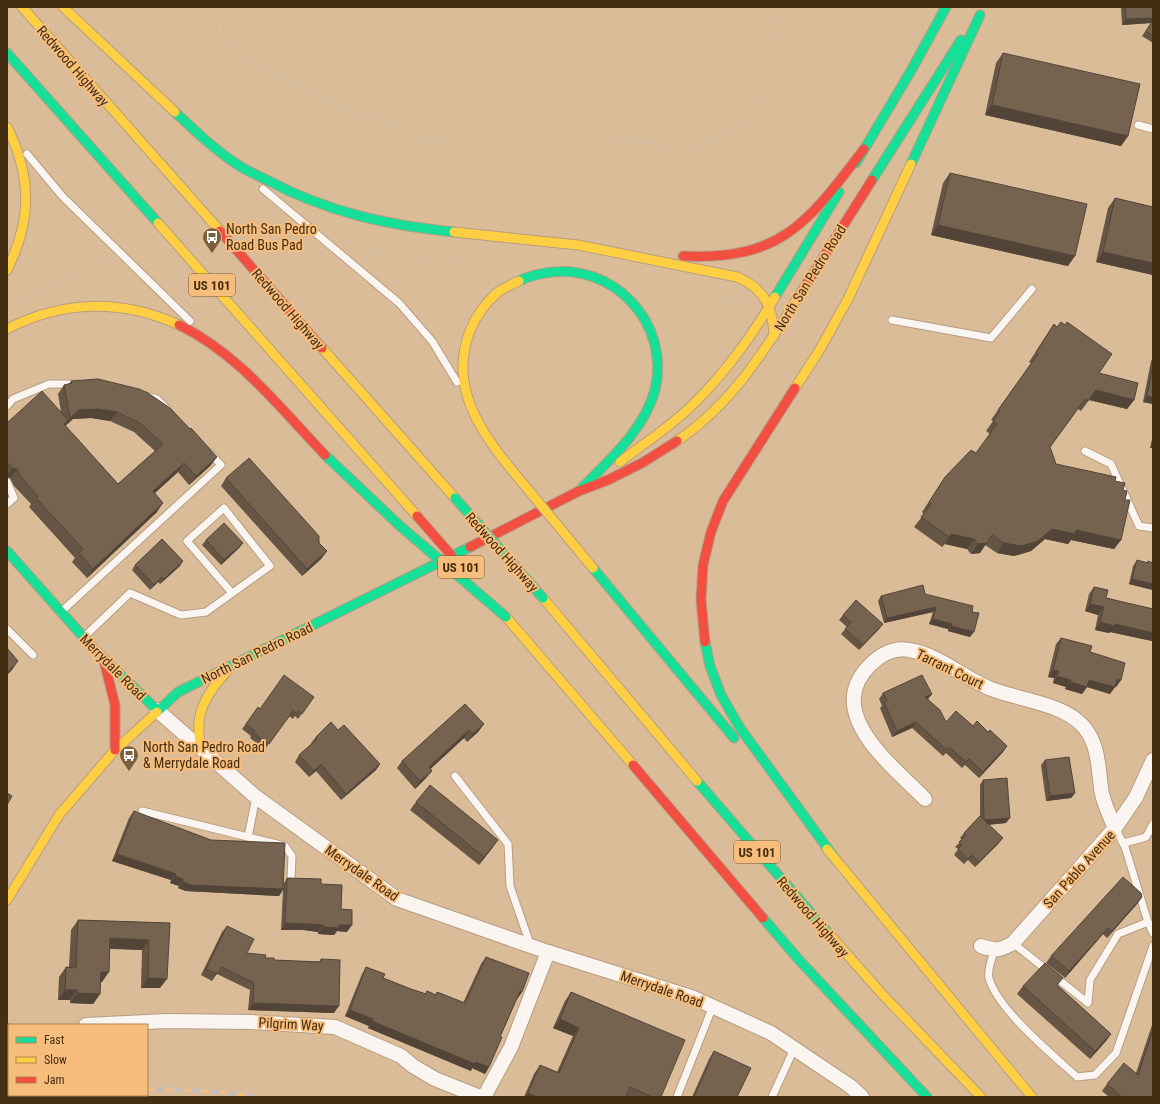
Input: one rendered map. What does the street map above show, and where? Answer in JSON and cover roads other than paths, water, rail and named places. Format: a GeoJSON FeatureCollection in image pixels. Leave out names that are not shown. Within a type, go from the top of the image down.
{"type":"FeatureCollection","features":[{"type":"Feature","properties":{"kind":"main road","name":"Redwood Highway"},"geometry":{"type":"LineString","coordinates":[[22,7],[543,598],[783,884],[887,999],[981,1097]]}},
{"type":"Feature","properties":{"kind":"main road"},"geometry":{"type":"LineString","coordinates":[[63,7],[210,145],[236,164],[287,191],[322,206],[358,217],[417,228],[687,256],[728,254],[758,246],[789,232],[808,218],[864,149]]}},
{"type":"Feature","properties":{"kind":"main road","name":"North San Pedro Road"},"geometry":{"type":"LineString","coordinates":[[579,491],[654,438],[700,399],[738,353],[770,306],[817,231],[912,69],[946,7]]}},
{"type":"Feature","properties":{"kind":"main road"},"geometry":{"type":"LineString","coordinates":[[836,860],[744,733],[722,695],[710,666],[703,634],[701,600],[703,565],[711,532],[723,501],[809,366],[848,299],[982,11]]}},
{"type":"Feature","properties":{"kind":"main road","name":"North San Pedro Road"},"geometry":{"type":"LineString","coordinates":[[7,900],[59,815],[115,750],[178,692],[409,578],[579,491],[608,480],[642,463],[696,427],[713,413],[741,383],[774,336],[947,61],[982,11]]}},
{"type":"Feature","properties":{"kind":"main road","name":"US 101"},"geometry":{"type":"LineString","coordinates":[[7,53],[506,617],[800,961],[927,1097]]}},
{"type":"Feature","properties":{"kind":"main road"},"geometry":{"type":"LineString","coordinates":[[7,127],[22,159],[27,197],[20,243],[7,270]]}},
{"type":"Feature","properties":{"kind":"main road"},"geometry":{"type":"LineString","coordinates":[[578,245],[737,277],[756,286],[766,298],[770,306],[774,336]]}},
{"type":"Feature","properties":{"kind":"main road"},"geometry":{"type":"LineString","coordinates":[[579,491],[633,431],[645,412],[656,386],[658,359],[652,333],[640,310],[617,288],[588,273],[570,270],[553,270],[520,278],[492,297],[481,310],[469,332],[463,358],[465,389],[471,408],[479,422],[511,469],[1032,1097]]}},
{"type":"Feature","properties":{"kind":"main road"},"geometry":{"type":"LineString","coordinates":[[7,329],[30,318],[62,309],[80,306],[119,306],[155,314],[190,329],[205,339],[234,363],[351,481],[399,526],[506,617]]}},
{"type":"Feature","properties":{"kind":"main road","name":"Merrydale Road"},"geometry":{"type":"LineString","coordinates":[[7,551],[13,562],[83,638],[157,710]]}},
{"type":"Feature","properties":{"kind":"main road"},"geometry":{"type":"LineString","coordinates":[[104,659],[115,705],[115,750]]}},
{"type":"Feature","properties":{"kind":"main road"},"geometry":{"type":"LineString","coordinates":[[202,748],[197,725],[201,708],[216,684],[235,663]]}},
{"type":"Feature","properties":{"kind":"street","name":"Tarrant Court"},"geometry":{"type":"LineString","coordinates":[[925,799],[870,742],[859,724],[854,706],[854,689],[863,672],[879,657],[887,652],[908,650],[923,654],[991,690],[1059,710],[1072,716],[1089,733],[1094,744],[1103,796],[1115,828]]}},
{"type":"Feature","properties":{"kind":"street","name":"Merrydale Road"},"geometry":{"type":"LineString","coordinates":[[157,710],[256,797],[397,899],[530,944],[548,952],[694,998],[771,1033],[850,1086],[862,1097]]}},
{"type":"Feature","properties":{"kind":"street","name":"San Pablo Avenue"},"geometry":{"type":"LineString","coordinates":[[988,948],[1004,948],[1012,943],[1115,828],[1136,797],[1153,760]]}},
{"type":"Feature","properties":{"kind":"street"},"geometry":{"type":"LineString","coordinates":[[484,1097],[511,1047],[548,952]]}},
{"type":"Feature","properties":{"kind":"street","name":"Pilgrim Way"},"geometry":{"type":"LineString","coordinates":[[106,1024],[166,1021],[250,1022],[335,1027],[401,1056],[413,1066],[435,1079],[480,1097]]}},
{"type":"Feature","properties":{"kind":"lane"},"geometry":{"type":"LineString","coordinates":[[1138,125],[1153,128]]}},
{"type":"Feature","properties":{"kind":"lane"},"geometry":{"type":"LineString","coordinates":[[7,127],[37,168],[63,197],[155,289],[234,363]]}},
{"type":"Feature","properties":{"kind":"lane"},"geometry":{"type":"LineString","coordinates":[[210,145],[374,280],[406,311],[432,341],[443,357],[479,422]]}},
{"type":"Feature","properties":{"kind":"lane"},"geometry":{"type":"LineString","coordinates":[[892,320],[991,338],[1032,289]]}},
{"type":"Feature","properties":{"kind":"lane"},"geometry":{"type":"LineString","coordinates":[[7,406],[13,400],[49,384],[84,384]]}},
{"type":"Feature","properties":{"kind":"lane"},"geometry":{"type":"LineString","coordinates":[[135,394],[157,399],[173,415]]}},
{"type":"Feature","properties":{"kind":"lane"},"geometry":{"type":"LineString","coordinates":[[60,613],[221,465],[205,448]]}},
{"type":"Feature","properties":{"kind":"lane"},"geometry":{"type":"LineString","coordinates":[[1085,451],[1111,464],[1139,526],[1153,528]]}},
{"type":"Feature","properties":{"kind":"lane"},"geometry":{"type":"LineString","coordinates":[[7,482],[14,498],[7,504]]}},
{"type":"Feature","properties":{"kind":"lane"},"geometry":{"type":"LineString","coordinates":[[83,638],[130,593],[180,615],[206,612],[270,566],[224,508],[186,541],[232,593]]}},
{"type":"Feature","properties":{"kind":"lane"},"geometry":{"type":"LineString","coordinates":[[7,629],[33,656]]}},
{"type":"Feature","properties":{"kind":"lane"},"geometry":{"type":"LineString","coordinates":[[454,776],[508,844],[510,886],[530,944]]}},
{"type":"Feature","properties":{"kind":"lane"},"geometry":{"type":"LineString","coordinates":[[248,836],[256,797]]}},
{"type":"Feature","properties":{"kind":"lane"},"geometry":{"type":"LineString","coordinates":[[142,811],[285,846],[292,856],[291,879]]}},
{"type":"Feature","properties":{"kind":"lane"},"geometry":{"type":"LineString","coordinates":[[1124,843],[1146,837],[1153,824]]}},
{"type":"Feature","properties":{"kind":"lane"},"geometry":{"type":"LineString","coordinates":[[1115,828],[1124,843],[1148,922],[1153,932]]}},
{"type":"Feature","properties":{"kind":"lane"},"geometry":{"type":"LineString","coordinates":[[1012,943],[1088,1003],[1090,980],[1118,934],[1148,922]]}},
{"type":"Feature","properties":{"kind":"lane"},"geometry":{"type":"LineString","coordinates":[[988,948],[989,977],[998,998],[1036,1040],[1077,1077],[1095,1075],[1116,1053],[1153,946]]}},
{"type":"Feature","properties":{"kind":"lane"},"geometry":{"type":"LineString","coordinates":[[677,1097],[712,1006]]}},
{"type":"Feature","properties":{"kind":"lane"},"geometry":{"type":"LineString","coordinates":[[772,1097],[794,1049]]}},
{"type":"Feature","properties":{"kind":"railway"},"geometry":{"type":"LineString","coordinates":[[148,1089],[206,1091],[265,1097]]}},
{"type":"Feature","properties":{"kind":"place","name":"North San Pedro Road Bus Pad"},"geometry":{"type":"Point","coordinates":[212,254]}},
{"type":"Feature","properties":{"kind":"place","name":"North San Pedro Road & Merrydale Road"},"geometry":{"type":"Point","coordinates":[129,772]}}]}
